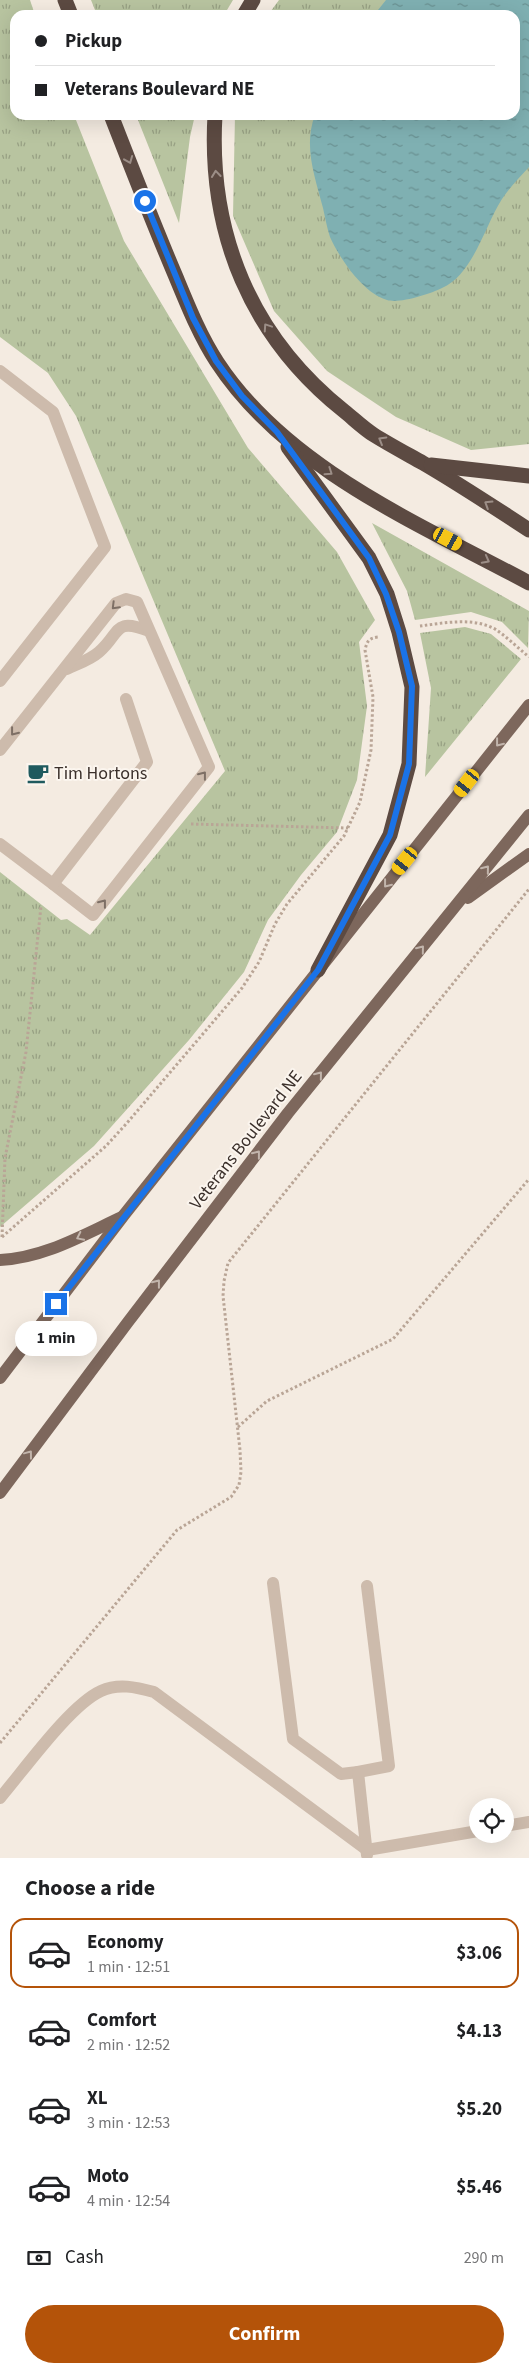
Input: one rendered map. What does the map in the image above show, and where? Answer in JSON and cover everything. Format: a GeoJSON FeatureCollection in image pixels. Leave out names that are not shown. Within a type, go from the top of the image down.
{"type":"FeatureCollection","features":[{"type":"Feature","properties":{"kind":"highway"},"geometry":{"type":"LineString","coordinates":[[113,120],[193,318],[216,361],[242,396],[277,432],[369,558],[386,594],[399,632],[412,686],[409,764],[390,835],[318,970]]}},
{"type":"Feature","properties":{"kind":"highway"},"geometry":{"type":"LineString","coordinates":[[215,120],[216,174],[221,211],[240,279],[258,314],[280,346],[308,380],[373,434],[529,530]]}},
{"type":"Feature","properties":{"kind":"highway"},"geometry":{"type":"LineString","coordinates":[[277,432],[330,473],[529,583]]}},
{"type":"Feature","properties":{"kind":"highway"},"geometry":{"type":"LineString","coordinates":[[424,464],[529,476]]}},
{"type":"Feature","properties":{"kind":"main road"},"geometry":{"type":"LineString","coordinates":[[0,1378],[124,1216],[529,705]]}},
{"type":"Feature","properties":{"kind":"main road","name":"Veterans Boulevard NE"},"geometry":{"type":"LineString","coordinates":[[0,1493],[276,1129],[529,815]]}},
{"type":"Feature","properties":{"kind":"main road"},"geometry":{"type":"LineString","coordinates":[[456,907],[529,854]]}},
{"type":"Feature","properties":{"kind":"main road"},"geometry":{"type":"LineString","coordinates":[[0,1260],[33,1255],[63,1245],[124,1216]]}},
{"type":"Feature","properties":{"kind":"lane"},"geometry":{"type":"LineString","coordinates":[[0,371],[53,412],[105,547],[0,681]]}},
{"type":"Feature","properties":{"kind":"lane"},"geometry":{"type":"LineString","coordinates":[[0,750],[116,603],[121,600],[136,602],[209,767],[93,915],[0,844]]}},
{"type":"Feature","properties":{"kind":"lane"},"geometry":{"type":"LineString","coordinates":[[62,672],[98,653],[121,627],[128,624],[149,631]]}},
{"type":"Feature","properties":{"kind":"lane"},"geometry":{"type":"LineString","coordinates":[[53,884],[147,762],[126,699]]}},
{"type":"Feature","properties":{"kind":"lane"},"geometry":{"type":"LineString","coordinates":[[273,1583],[293,1739],[341,1774],[390,1766],[367,1586]]}},
{"type":"Feature","properties":{"kind":"lane"},"geometry":{"type":"LineString","coordinates":[[0,1798],[79,1705],[102,1690],[128,1685],[154,1692],[367,1854],[469,1833]]}},
{"type":"Feature","properties":{"kind":"lane"},"geometry":{"type":"LineString","coordinates":[[358,1772],[367,1854]]}},
{"type":"Feature","properties":{"kind":"lane"},"geometry":{"type":"LineString","coordinates":[[514,1824],[529,1822]]}},
{"type":"Feature","properties":{"kind":"path"},"geometry":{"type":"LineString","coordinates":[[419,627],[452,622],[474,623],[494,629],[529,657]]}},
{"type":"Feature","properties":{"kind":"path"},"geometry":{"type":"LineString","coordinates":[[41,906],[26,1052],[5,1158],[2,1237],[106,1146],[128,1124],[242,988],[259,962],[275,924],[287,904],[344,836],[360,802],[371,750],[372,697],[366,643],[371,638],[382,636]]}},
{"type":"Feature","properties":{"kind":"path"},"geometry":{"type":"LineString","coordinates":[[185,824],[348,828]]}},
{"type":"Feature","properties":{"kind":"path"},"geometry":{"type":"LineString","coordinates":[[0,1743],[177,1530],[230,1497],[239,1485],[241,1472],[223,1296],[228,1263],[529,889]]}},
{"type":"Feature","properties":{"kind":"path"},"geometry":{"type":"LineString","coordinates":[[237,1427],[267,1401],[393,1339],[529,1179]]}},
{"type":"Feature","properties":{"kind":"green space"},"geometry":{"type":"Polygon","coordinates":[[[0,0],[30,0],[33,10],[10,10],[10,120],[76,120],[124,241],[248,448],[337,552],[375,620],[359,642],[367,706],[357,780],[337,832],[301,875],[268,920],[244,972],[189,1040],[94,1146],[0,1227],[0,872],[61,920],[67,919],[90,935],[225,771],[76,416],[48,373],[0,337],[0,0]]]}},
{"type":"Feature","properties":{"kind":"green space"},"geometry":{"type":"Polygon","coordinates":[[[91,0],[233,0],[227,10],[95,10],[91,0]]]}},
{"type":"Feature","properties":{"kind":"green space"},"geometry":{"type":"Polygon","coordinates":[[[279,0],[529,0],[529,444],[471,450],[396,417],[327,371],[274,311],[233,216],[235,120],[520,120],[520,10],[272,10],[279,0]]]}},
{"type":"Feature","properties":{"kind":"green space"},"geometry":{"type":"Polygon","coordinates":[[[138,120],[194,120],[179,223],[138,120]]]}},
{"type":"Feature","properties":{"kind":"green space"},"geometry":{"type":"Polygon","coordinates":[[[372,523],[529,611],[528,648],[502,622],[471,612],[415,620],[407,591],[372,523]]]}},
{"type":"Feature","properties":{"kind":"green space"},"geometry":{"type":"Polygon","coordinates":[[[465,627],[491,634],[521,659],[425,777],[431,688],[420,633],[465,627]]]}},
{"type":"Feature","properties":{"kind":"water"},"geometry":{"type":"Polygon","coordinates":[[[386,0],[529,0],[529,167],[502,199],[470,261],[453,282],[442,288],[399,301],[387,300],[378,296],[361,283],[346,265],[330,237],[310,150],[314,120],[520,120],[520,10],[378,10],[386,0]]]}},
{"type":"Feature","properties":{"kind":"place","name":"Tim Hortons"},"geometry":{"type":"Point","coordinates":[38,773]}},
{"type":"Feature","properties":{"kind":"route"},"geometry":{"type":"LineString","coordinates":[[56,1304],[318,970],[390,835],[409,764],[412,686],[399,632],[386,594],[369,558],[277,432],[242,396],[216,361],[193,318],[145,201]]}}]}
